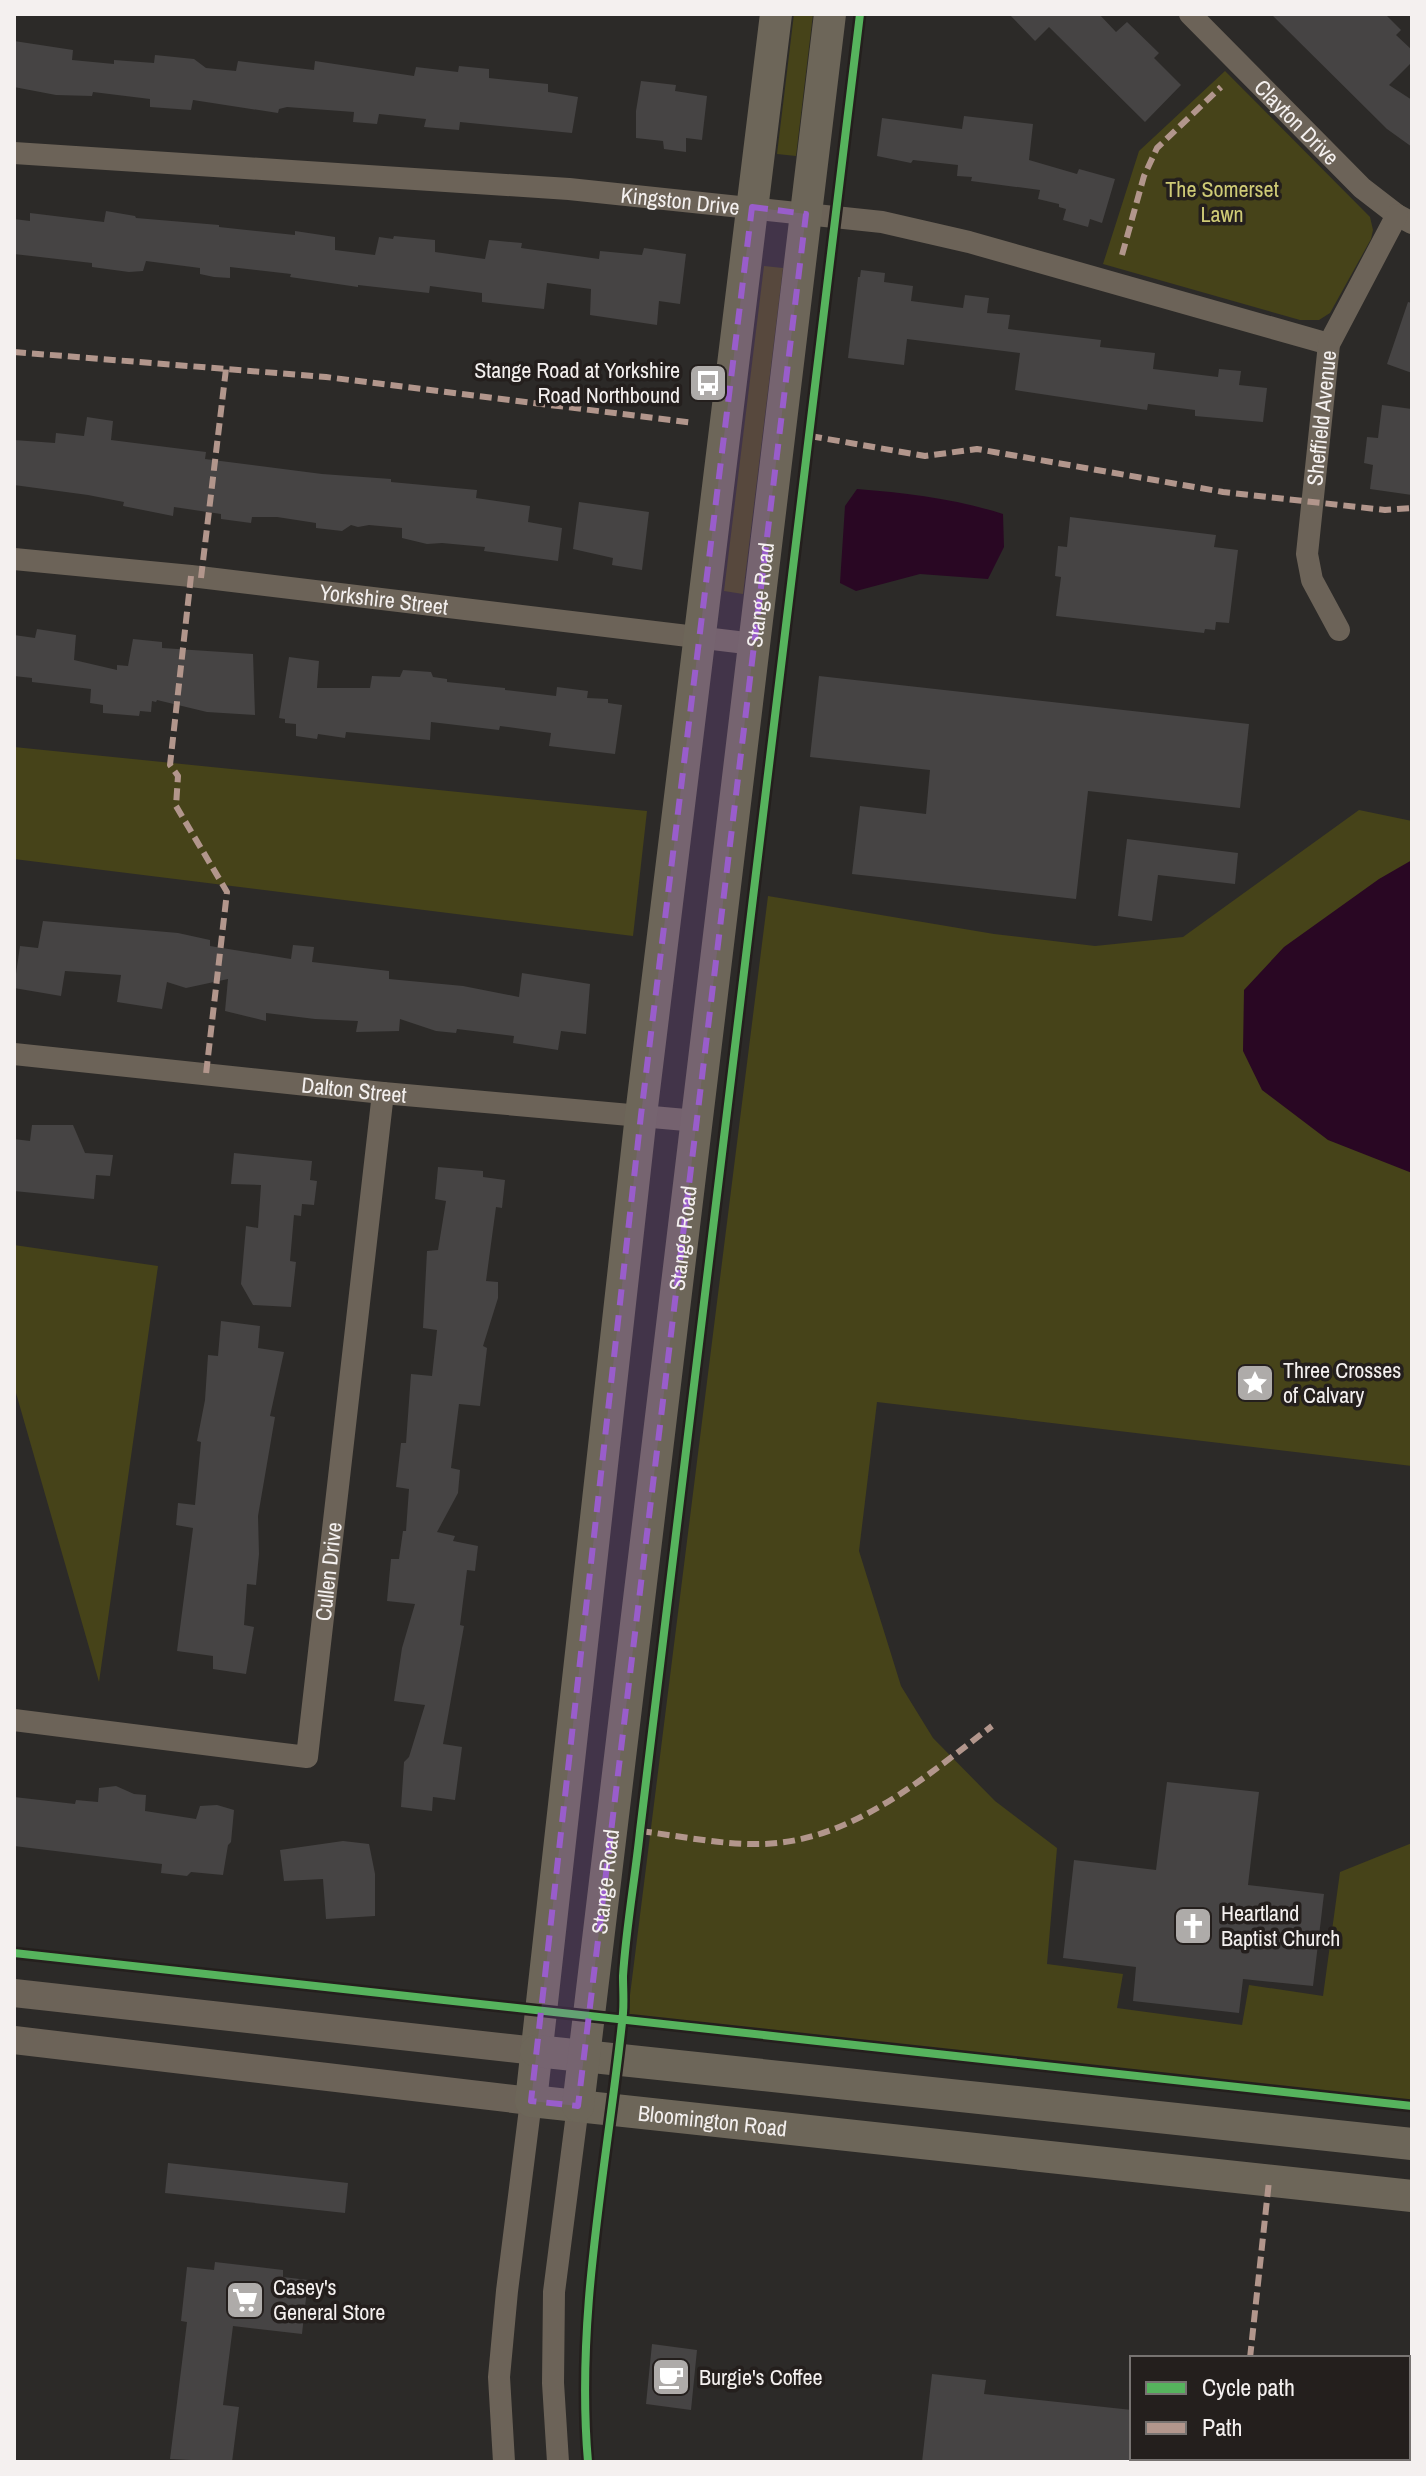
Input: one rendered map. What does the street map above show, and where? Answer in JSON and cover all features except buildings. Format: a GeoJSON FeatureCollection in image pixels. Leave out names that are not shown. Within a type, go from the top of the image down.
{"type":"FeatureCollection","features":[{"type":"Feature","properties":{"kind":"main road"},"geometry":{"type":"LineString","coordinates":[[531,2101],[641,1115],[776,14]]}},
{"type":"Feature","properties":{"kind":"main road","name":"Stange Road"},"geometry":{"type":"LineString","coordinates":[[578,2106],[830,14]]}},
{"type":"Feature","properties":{"kind":"main road"},"geometry":{"type":"LineString","coordinates":[[536,2051],[1412,2144]]}},
{"type":"Feature","properties":{"kind":"main road","name":"Bloomington Road"},"geometry":{"type":"LineString","coordinates":[[531,2101],[1412,2196]]}},
{"type":"Feature","properties":{"kind":"street","name":"Clayton Drive"},"geometry":{"type":"LineString","coordinates":[[1190,14],[1362,188],[1404,219]]}},
{"type":"Feature","properties":{"kind":"street","name":"Kingston Drive"},"geometry":{"type":"LineString","coordinates":[[14,153],[569,189],[882,222],[925,230],[1329,344]]}},
{"type":"Feature","properties":{"kind":"street","name":"Sheffield Avenue"},"geometry":{"type":"LineString","coordinates":[[1339,630],[1312,580],[1307,554],[1329,344],[1404,219]]}},
{"type":"Feature","properties":{"kind":"street","name":"Yorkshire Street"},"geometry":{"type":"LineString","coordinates":[[14,559],[191,576],[754,644]]}},
{"type":"Feature","properties":{"kind":"street","name":"Dalton Street"},"geometry":{"type":"LineString","coordinates":[[14,1054],[383,1093],[697,1121]]}},
{"type":"Feature","properties":{"kind":"street","name":"Cullen Drive"},"geometry":{"type":"LineString","coordinates":[[14,1720],[307,1757],[383,1093]]}},
{"type":"Feature","properties":{"kind":"street"},"geometry":{"type":"LineString","coordinates":[[14,1993],[536,2051]]}},
{"type":"Feature","properties":{"kind":"street","name":"Bloomington Road"},"geometry":{"type":"LineString","coordinates":[[14,2040],[531,2101]]}},
{"type":"Feature","properties":{"kind":"street"},"geometry":{"type":"LineString","coordinates":[[504,2462],[499,2377],[531,2101]]}},
{"type":"Feature","properties":{"kind":"street","name":"Stange Road"},"geometry":{"type":"LineString","coordinates":[[558,2462],[553,2383],[554,2292],[578,2106]]}},
{"type":"Feature","properties":{"kind":"highlighted area"},"geometry":{"type":"Polygon","coordinates":[[[752,207],[806,214],[578,2106],[531,2101],[641,1115],[752,207]]]}},
{"type":"Feature","properties":{"kind":"green space"},"geometry":{"type":"Polygon","coordinates":[[[794,14],[813,14],[796,156],[777,154],[794,14]]]}},
{"type":"Feature","properties":{"kind":"green space","name":"The Somerset Lawn"},"geometry":{"type":"Polygon","coordinates":[[[1225,71],[1370,217],[1373,230],[1371,239],[1330,313],[1319,320],[1300,320],[1103,264],[1139,151],[1225,71]]]}},
{"type":"Feature","properties":{"kind":"green space"},"geometry":{"type":"Polygon","coordinates":[[[764,266],[783,268],[743,594],[724,591],[764,266]]]}},
{"type":"Feature","properties":{"kind":"green space"},"geometry":{"type":"Polygon","coordinates":[[[14,747],[647,811],[633,936],[14,859],[14,747]]]}},
{"type":"Feature","properties":{"kind":"green space"},"geometry":{"type":"Polygon","coordinates":[[[1359,810],[1412,821],[1412,1466],[877,1402],[859,1551],[901,1686],[933,1738],[995,1801],[1057,1848],[1047,1964],[1123,1974],[1117,2008],[1242,2025],[1249,1985],[1323,1996],[1340,1872],[1412,1843],[1412,2107],[627,2019],[768,896],[994,934],[1095,946],[1183,937],[1359,810]]]}},
{"type":"Feature","properties":{"kind":"green space"},"geometry":{"type":"Polygon","coordinates":[[[14,1245],[158,1266],[99,1682],[14,1386],[14,1245]]]}},
{"type":"Feature","properties":{"kind":"shaded area"},"geometry":{"type":"Polygon","coordinates":[[[857,489],[931,497],[1003,514],[1004,547],[988,579],[920,574],[856,591],[840,583],[845,506],[857,489]]]}},
{"type":"Feature","properties":{"kind":"shaded area"},"geometry":{"type":"Polygon","coordinates":[[[1412,860],[1412,1173],[1328,1140],[1262,1090],[1243,1051],[1244,990],[1284,947],[1379,879],[1412,860]]]}},
{"type":"Feature","properties":{"kind":"marked path"},"geometry":{"type":"LineString","coordinates":[[1122,255],[1144,176],[1157,148],[1221,87]]}},
{"type":"Feature","properties":{"kind":"marked path"},"geometry":{"type":"LineString","coordinates":[[14,352],[326,377],[694,423]]}},
{"type":"Feature","properties":{"kind":"marked path"},"geometry":{"type":"LineString","coordinates":[[201,578],[226,369]]}},
{"type":"Feature","properties":{"kind":"marked path"},"geometry":{"type":"LineString","coordinates":[[810,436],[925,456],[977,449],[1223,492],[1385,510],[1412,508]]}},
{"type":"Feature","properties":{"kind":"marked path"},"geometry":{"type":"LineString","coordinates":[[191,576],[170,765],[178,776],[176,806],[227,892],[206,1074]]}},
{"type":"Feature","properties":{"kind":"marked path"},"geometry":{"type":"LineString","coordinates":[[640,1831],[747,1844],[795,1840],[826,1832],[885,1803],[992,1726]]}},
{"type":"Feature","properties":{"kind":"marked path"},"geometry":{"type":"LineString","coordinates":[[1250,2356],[1269,2181]]}},
{"type":"Feature","properties":{"kind":"cycle path"},"geometry":{"type":"LineString","coordinates":[[588,2462],[585,2405],[589,2293],[623,2013],[626,1940],[860,14]]}},
{"type":"Feature","properties":{"kind":"cycle path"},"geometry":{"type":"LineString","coordinates":[[14,1953],[1412,2106]]}},
{"type":"Feature","properties":{"kind":"place","name":"Stange Road at Yorkshire Road Northbound"},"geometry":{"type":"Point","coordinates":[708,383]}},
{"type":"Feature","properties":{"kind":"place","name":"Three Crosses of Calvary"},"geometry":{"type":"Point","coordinates":[1255,1383]}},
{"type":"Feature","properties":{"kind":"place","name":"Heartland Baptist Church"},"geometry":{"type":"Point","coordinates":[1193,1926]}},
{"type":"Feature","properties":{"kind":"place","name":"Casey's General Store"},"geometry":{"type":"Point","coordinates":[245,2300]}},
{"type":"Feature","properties":{"kind":"place","name":"Burgie's Coffee"},"geometry":{"type":"Point","coordinates":[671,2377]}}]}
